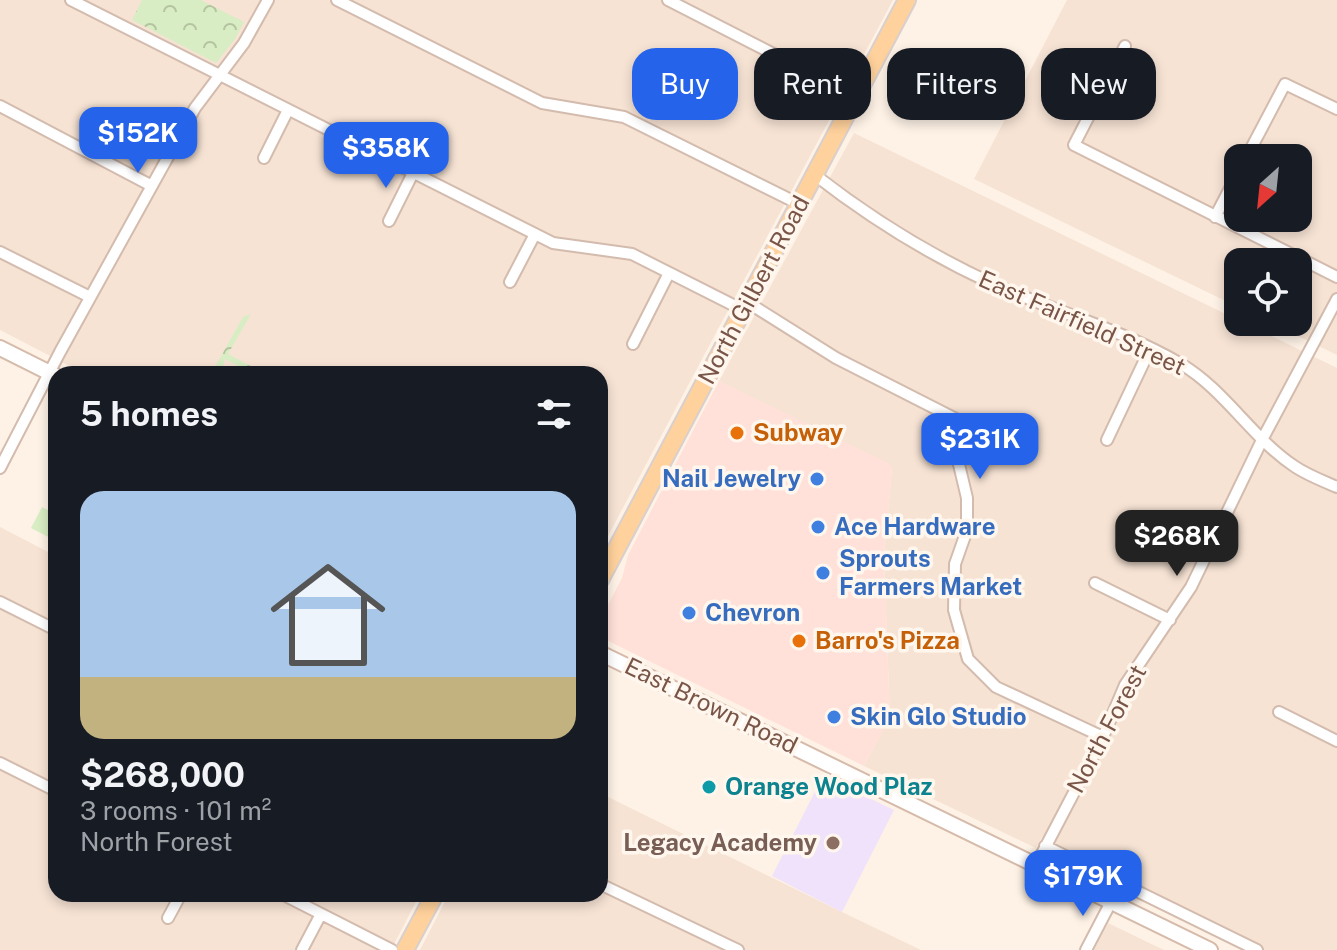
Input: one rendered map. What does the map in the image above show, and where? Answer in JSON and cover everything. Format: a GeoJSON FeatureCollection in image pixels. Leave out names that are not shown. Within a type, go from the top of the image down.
{"type":"FeatureCollection","features":[{"type":"Feature","properties":{"kind":"main road","name":"North Gilbert Road"},"geometry":{"type":"LineString","coordinates":[[871,68],[907,0]]}},
{"type":"Feature","properties":{"kind":"main road","name":"North Gilbert Road"},"geometry":{"type":"LineString","coordinates":[[608,565],[844,120]]}},
{"type":"Feature","properties":{"kind":"main road"},"geometry":{"type":"LineString","coordinates":[[0,348],[48,372]]}},
{"type":"Feature","properties":{"kind":"main road","name":"East Brown Road"},"geometry":{"type":"LineString","coordinates":[[608,657],[1210,950]]}},
{"type":"Feature","properties":{"kind":"main road"},"geometry":{"type":"LineString","coordinates":[[405,950],[431,902]]}},
{"type":"Feature","properties":{"kind":"street"},"geometry":{"type":"LineString","coordinates":[[71,0],[553,243],[632,254],[745,306],[836,358],[958,420],[957,456],[967,498],[967,530],[955,564],[954,610],[968,659],[996,687],[1103,737]]}},
{"type":"Feature","properties":{"kind":"street"},"geometry":{"type":"LineString","coordinates":[[57,366],[90,297],[195,108],[244,43],[268,0]]}},
{"type":"Feature","properties":{"kind":"street"},"geometry":{"type":"LineString","coordinates":[[337,0],[542,103],[624,117],[799,204]]}},
{"type":"Feature","properties":{"kind":"street"},"geometry":{"type":"LineString","coordinates":[[668,0],[762,48]]}},
{"type":"Feature","properties":{"kind":"street"},"geometry":{"type":"LineString","coordinates":[[1125,46],[1074,145],[1337,277]]}},
{"type":"Feature","properties":{"kind":"street"},"geometry":{"type":"LineString","coordinates":[[1253,144],[1285,84],[1337,109]]}},
{"type":"Feature","properties":{"kind":"street"},"geometry":{"type":"LineString","coordinates":[[0,106],[152,186]]}},
{"type":"Feature","properties":{"kind":"street"},"geometry":{"type":"LineString","coordinates":[[264,158],[288,110]]}},
{"type":"Feature","properties":{"kind":"street"},"geometry":{"type":"LineString","coordinates":[[389,221],[413,173]]}},
{"type":"Feature","properties":{"kind":"street","name":"East Fairfield Street"},"geometry":{"type":"LineString","coordinates":[[815,175],[857,208],[948,263],[1182,365],[1293,465],[1337,487]]}},
{"type":"Feature","properties":{"kind":"street"},"geometry":{"type":"LineString","coordinates":[[1215,217],[1224,200]]}},
{"type":"Feature","properties":{"kind":"street"},"geometry":{"type":"LineString","coordinates":[[510,282],[535,234]]}},
{"type":"Feature","properties":{"kind":"street"},"geometry":{"type":"LineString","coordinates":[[0,252],[90,297]]}},
{"type":"Feature","properties":{"kind":"street"},"geometry":{"type":"LineString","coordinates":[[633,344],[669,273]]}},
{"type":"Feature","properties":{"kind":"street","name":"North Forest"},"geometry":{"type":"LineString","coordinates":[[1036,865],[1103,737],[1125,685],[1191,587],[1263,438],[1337,299]]}},
{"type":"Feature","properties":{"kind":"street"},"geometry":{"type":"LineString","coordinates":[[1107,440],[1150,349]]}},
{"type":"Feature","properties":{"kind":"street"},"geometry":{"type":"LineString","coordinates":[[0,468],[48,383]]}},
{"type":"Feature","properties":{"kind":"street"},"geometry":{"type":"LineString","coordinates":[[1095,583],[1170,620]]}},
{"type":"Feature","properties":{"kind":"street"},"geometry":{"type":"LineString","coordinates":[[0,602],[48,626]]}},
{"type":"Feature","properties":{"kind":"street"},"geometry":{"type":"LineString","coordinates":[[1279,712],[1337,741]]}},
{"type":"Feature","properties":{"kind":"street"},"geometry":{"type":"LineString","coordinates":[[0,763],[48,787]]}},
{"type":"Feature","properties":{"kind":"street"},"geometry":{"type":"LineString","coordinates":[[1045,846],[1257,950]]}},
{"type":"Feature","properties":{"kind":"street"},"geometry":{"type":"LineString","coordinates":[[608,888],[738,950]]}},
{"type":"Feature","properties":{"kind":"street"},"geometry":{"type":"LineString","coordinates":[[168,918],[177,902]]}},
{"type":"Feature","properties":{"kind":"street"},"geometry":{"type":"LineString","coordinates":[[298,902],[392,950]]}},
{"type":"Feature","properties":{"kind":"street"},"geometry":{"type":"LineString","coordinates":[[1086,950],[1111,902]]}},
{"type":"Feature","properties":{"kind":"street"},"geometry":{"type":"LineString","coordinates":[[302,950],[321,914]]}},
{"type":"Feature","properties":{"kind":"shaded area"},"geometry":{"type":"Polygon","coordinates":[[[0,0],[893,0],[867,48],[754,48],[754,120],[829,120],[608,536],[608,366],[70,366],[0,330],[0,0]]]}},
{"type":"Feature","properties":{"kind":"shaded area"},"geometry":{"type":"Polygon","coordinates":[[[1067,0],[1337,0],[1337,355],[1298,336],[1312,336],[1312,248],[1224,248],[1224,300],[974,179],[1005,120],[1025,120],[1025,81],[1041,50],[1041,120],[1156,120],[1156,48],[1042,48],[1067,0]]]}},
{"type":"Feature","properties":{"kind":"shaded area"},"geometry":{"type":"Polygon","coordinates":[[[854,133],[1224,313],[1224,336],[1272,336],[1337,368],[1337,950],[1265,950],[1042,837],[1036,848],[864,766],[890,717],[884,557],[892,468],[719,381],[854,133]]]}},
{"type":"Feature","properties":{"kind":"shaded area"},"geometry":{"type":"Polygon","coordinates":[[[719,381],[888,463],[892,468],[884,557],[890,718],[864,766],[608,641],[608,605],[622,578],[628,555],[719,381]]]}},
{"type":"Feature","properties":{"kind":"shaded area"},"geometry":{"type":"Polygon","coordinates":[[[0,527],[48,552],[48,902],[416,902],[391,950],[0,950],[0,527]]]}},
{"type":"Feature","properties":{"kind":"shaded area","name":"Legacy Academy"},"geometry":{"type":"Polygon","coordinates":[[[823,776],[894,810],[842,912],[772,876],[823,776]]]}},
{"type":"Feature","properties":{"kind":"shaded area"},"geometry":{"type":"Polygon","coordinates":[[[608,797],[921,950],[420,950],[445,902],[608,902],[608,797]]]}},
{"type":"Feature","properties":{"kind":"shaded area"},"geometry":{"type":"Polygon","coordinates":[[[1108,923],[1164,950],[1094,950],[1108,923]]]}},
{"type":"Feature","properties":{"kind":"green space"},"geometry":{"type":"Polygon","coordinates":[[[142,0],[201,0],[244,22],[216,63],[132,20],[142,0]]]}},
{"type":"Feature","properties":{"kind":"green space"},"geometry":{"type":"Polygon","coordinates":[[[251,314],[228,354],[251,366],[238,366],[225,359],[223,366],[215,366],[243,317],[251,314]]]}},
{"type":"Feature","properties":{"kind":"green space"},"geometry":{"type":"Polygon","coordinates":[[[42,507],[48,510],[48,537],[31,528],[42,507]]]}},
{"type":"Feature","properties":{"kind":"place","name":"Subway"},"geometry":{"type":"Point","coordinates":[737,433]}},
{"type":"Feature","properties":{"kind":"place","name":"Nail Jewelry"},"geometry":{"type":"Point","coordinates":[817,479]}},
{"type":"Feature","properties":{"kind":"place","name":"Ace Hardware"},"geometry":{"type":"Point","coordinates":[818,527]}},
{"type":"Feature","properties":{"kind":"place","name":"Sprouts Farmers Market"},"geometry":{"type":"Point","coordinates":[823,573]}},
{"type":"Feature","properties":{"kind":"place","name":"Chevron"},"geometry":{"type":"Point","coordinates":[689,613]}},
{"type":"Feature","properties":{"kind":"place","name":"Barro's Pizza"},"geometry":{"type":"Point","coordinates":[799,641]}},
{"type":"Feature","properties":{"kind":"place","name":"Skin Glo Studio"},"geometry":{"type":"Point","coordinates":[834,717]}},
{"type":"Feature","properties":{"kind":"place","name":"Orange Wood Plaz"},"geometry":{"type":"Point","coordinates":[709,787]}},
{"type":"Feature","properties":{"kind":"place","name":"Legacy Academy"},"geometry":{"type":"Point","coordinates":[833,843]}}]}
